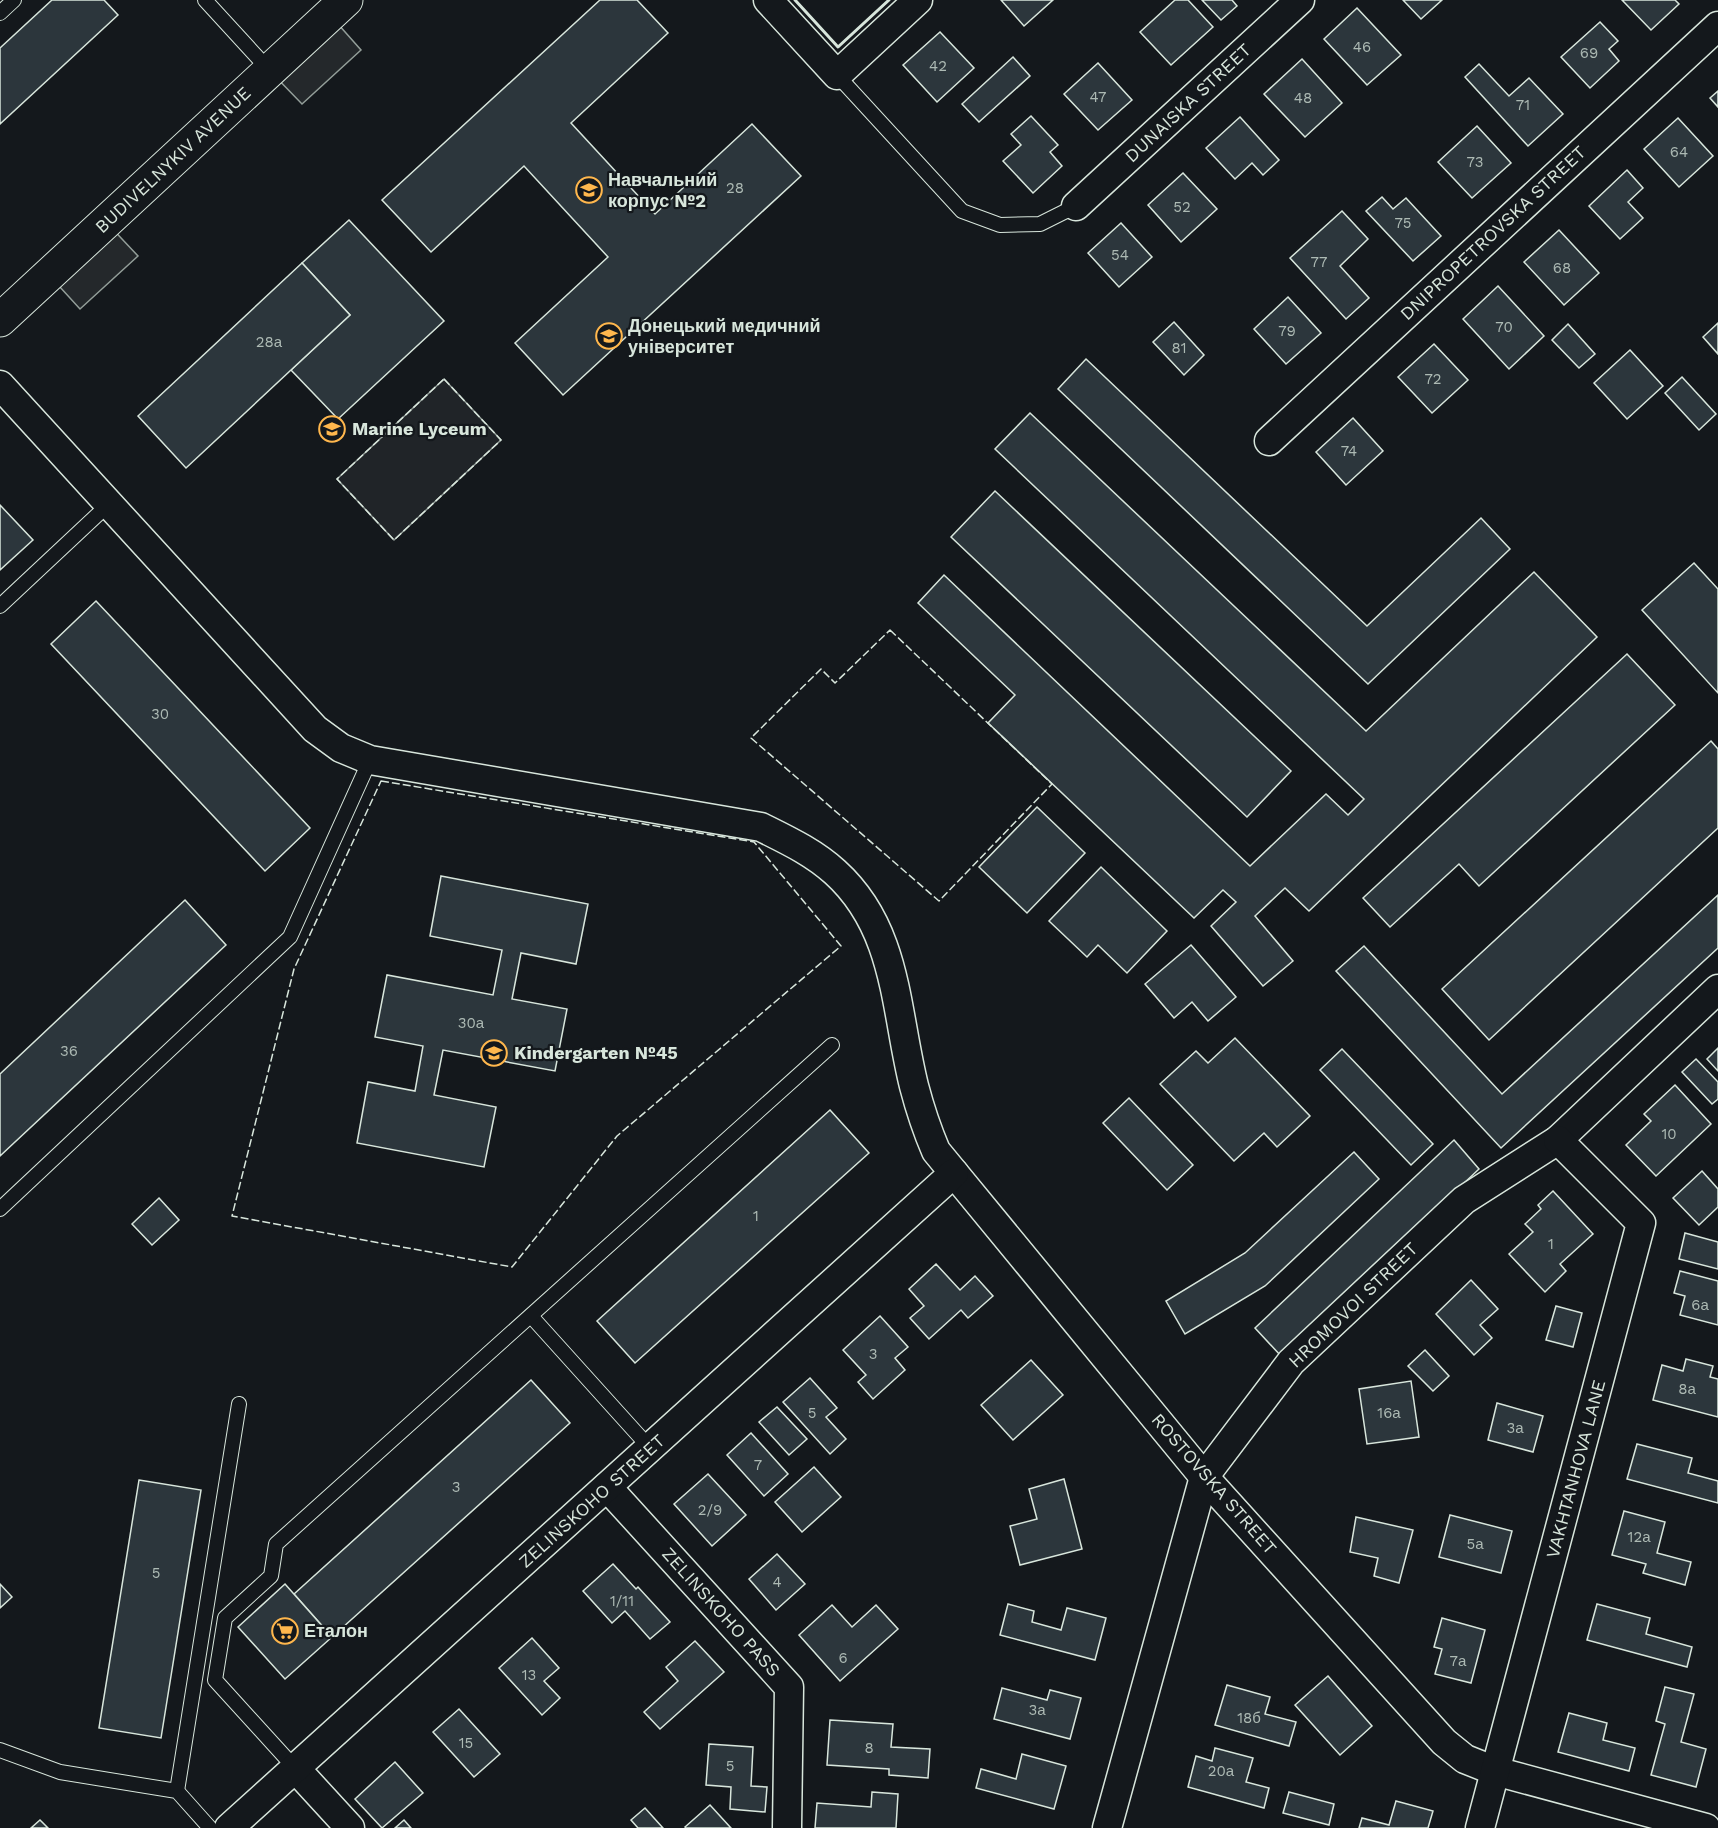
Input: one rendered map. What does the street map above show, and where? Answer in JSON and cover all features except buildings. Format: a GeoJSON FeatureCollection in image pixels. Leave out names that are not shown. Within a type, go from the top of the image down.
{"type":"FeatureCollection","features":[{"type":"Feature","properties":{"kind":"main road","name":"BUDIVELNYKIV AVENUE"},"geometry":{"type":"LineString","coordinates":[[0,320],[346,0]]}},
{"type":"Feature","properties":{"kind":"street"},"geometry":{"type":"LineString","coordinates":[[778,4],[837,75],[918,0]]}},
{"type":"Feature","properties":{"kind":"street","name":"DUNAISKA STREET"},"geometry":{"type":"LineString","coordinates":[[1076,206],[1300,0]]}},
{"type":"Feature","properties":{"kind":"street","name":"DNIPROPETROVSKA STREET"},"geometry":{"type":"LineString","coordinates":[[1269,441],[1718,26]]}},
{"type":"Feature","properties":{"kind":"street","name":"ROSTOVSKA STREET"},"geometry":{"type":"LineString","coordinates":[[0,385],[315,729],[341,748],[370,759],[761,827],[800,846],[836,872],[864,906],[885,945],[896,987],[914,1084],[923,1119],[936,1151],[1204,1477],[1444,1742],[1465,1759],[1495,1771],[1706,1828]]}},
{"type":"Feature","properties":{"kind":"street","name":"HROMOVOI STREET"},"geometry":{"type":"LineString","coordinates":[[1107,1828],[1204,1477],[1291,1362],[1464,1200],[1558,1140],[1718,989]]}},
{"type":"Feature","properties":{"kind":"street","name":"VAKHTANHOVA LANE"},"geometry":{"type":"LineString","coordinates":[[1480,1828],[1641,1223],[1558,1140]]}},
{"type":"Feature","properties":{"kind":"street","name":"ZELINSKOHO STREET"},"geometry":{"type":"LineString","coordinates":[[229,1828],[954,1173]]}},
{"type":"Feature","properties":{"kind":"street","name":"ZELINSKOHO PASS"},"geometry":{"type":"LineString","coordinates":[[607,1487],[789,1687],[787,1828]]}},
{"type":"Feature","properties":{"kind":"street"},"geometry":{"type":"LineString","coordinates":[[295,1768],[350,1828]]}},
{"type":"Feature","properties":{"kind":"lane"},"geometry":{"type":"LineString","coordinates":[[205,0],[270,71]]}},
{"type":"Feature","properties":{"kind":"lane"},"geometry":{"type":"LineString","coordinates":[[837,75],[962,211],[1000,225],[1040,224],[1076,206]]}},
{"type":"Feature","properties":{"kind":"lane"},"geometry":{"type":"LineString","coordinates":[[0,606],[109,504]]}},
{"type":"Feature","properties":{"kind":"lane"},"geometry":{"type":"LineString","coordinates":[[0,1209],[290,937],[370,759]]}},
{"type":"Feature","properties":{"kind":"lane"},"geometry":{"type":"LineString","coordinates":[[295,1768],[215,1680],[225,1618],[271,1576],[276,1544],[832,1045]]}},
{"type":"Feature","properties":{"kind":"lane"},"geometry":{"type":"LineString","coordinates":[[531,1316],[650,1448]]}},
{"type":"Feature","properties":{"kind":"lane"},"geometry":{"type":"LineString","coordinates":[[177,1791],[238,1404]]}},
{"type":"Feature","properties":{"kind":"lane"},"geometry":{"type":"LineString","coordinates":[[0,1750],[60,1772],[177,1791],[210,1828]]}},
{"type":"Feature","properties":{"kind":"shaded area"},"geometry":{"type":"Polygon","coordinates":[[[330,15],[361,50],[302,104],[270,71],[330,15]]]}},
{"type":"Feature","properties":{"kind":"shaded area"},"geometry":{"type":"Polygon","coordinates":[[[106,222],[138,256],[80,309],[49,275],[106,222]]]}},
{"type":"Feature","properties":{"kind":"shaded area"},"geometry":{"type":"Polygon","coordinates":[[[444,379],[501,440],[394,540],[337,479],[444,379]]]}},
{"type":"Feature","properties":{"kind":"fence"},"geometry":{"type":"LineString","coordinates":[[444,379],[501,440],[394,540],[337,479],[444,379]]}},
{"type":"Feature","properties":{"kind":"fence"},"geometry":{"type":"LineString","coordinates":[[890,630],[1052,784],[939,901],[751,738],[821,669],[835,683],[890,630]]}},
{"type":"Feature","properties":{"kind":"fence"},"geometry":{"type":"LineString","coordinates":[[381,781],[754,842],[841,946],[617,1136],[512,1267],[232,1216],[294,969],[381,781]]}},
{"type":"Feature","properties":{"kind":"wall"},"geometry":{"type":"LineString","coordinates":[[795,0],[838,47],[889,0]]}},
{"type":"Feature","properties":{"kind":"place","name":"Навчальний корпус №2"},"geometry":{"type":"Point","coordinates":[589,190]}},
{"type":"Feature","properties":{"kind":"place","name":"Донецький медичний університет"},"geometry":{"type":"Point","coordinates":[609,336]}},
{"type":"Feature","properties":{"kind":"place","name":"Marine Lyceum"},"geometry":{"type":"Point","coordinates":[332,429]}},
{"type":"Feature","properties":{"kind":"place","name":"Kindergarten №45"},"geometry":{"type":"Point","coordinates":[494,1053]}},
{"type":"Feature","properties":{"kind":"place","name":"Еталон"},"geometry":{"type":"Point","coordinates":[285,1631]}}]}
